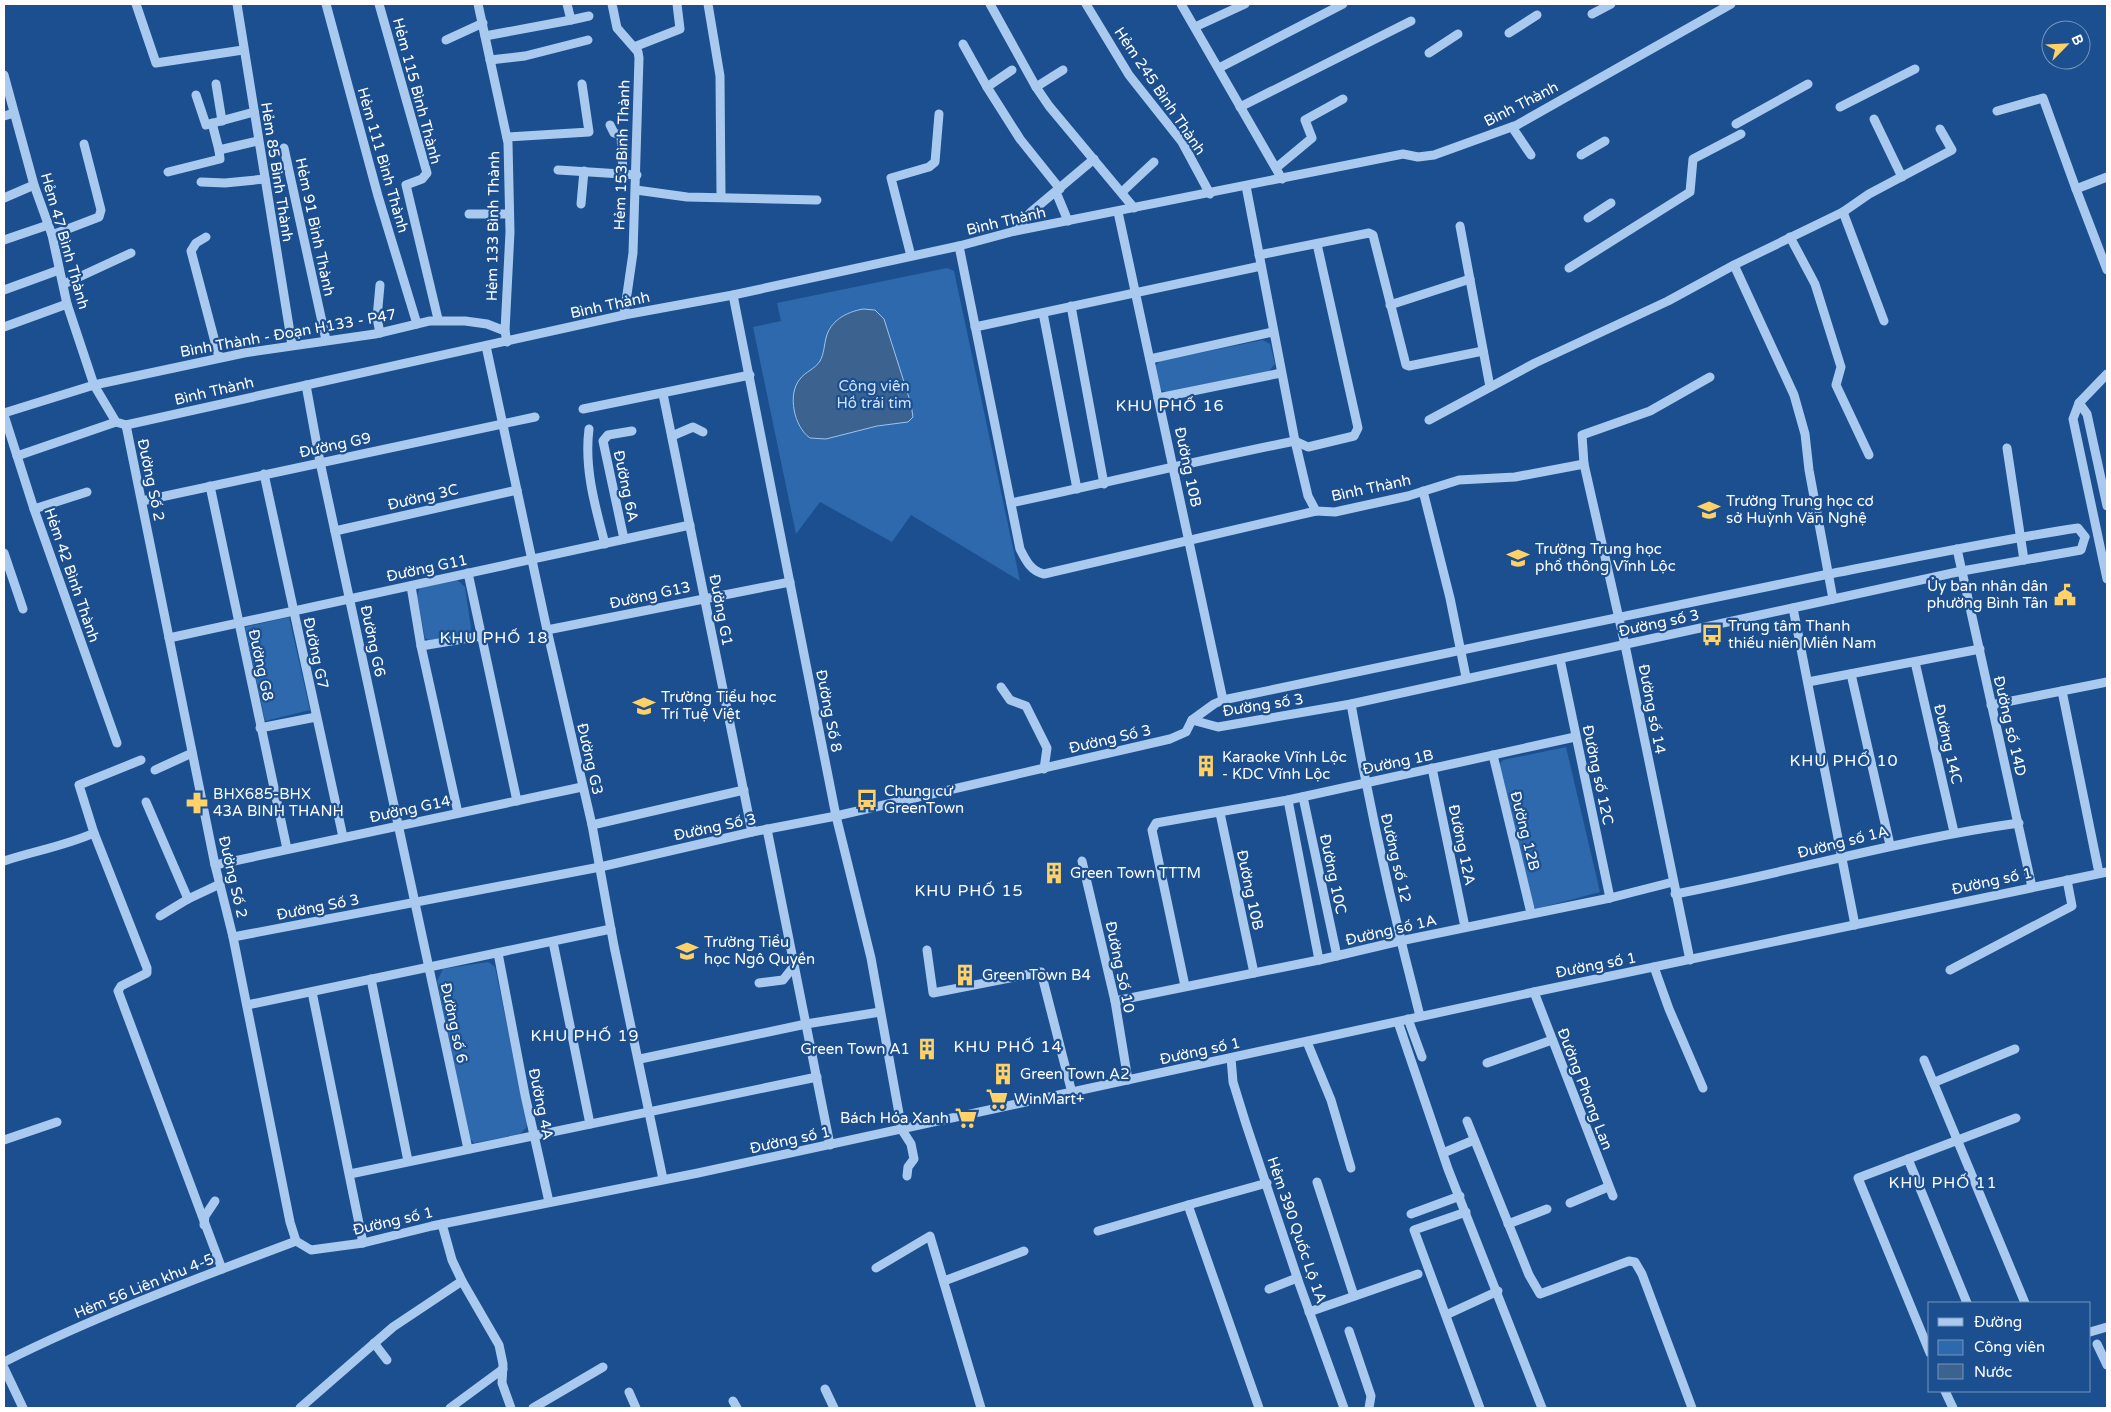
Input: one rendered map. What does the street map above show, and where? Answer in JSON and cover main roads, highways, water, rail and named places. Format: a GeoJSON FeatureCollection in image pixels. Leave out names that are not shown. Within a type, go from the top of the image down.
{"type":"FeatureCollection","features":[{"type":"Feature","properties":{"kind":"water"},"geometry":{"type":"Polygon","coordinates":[[[863,309],[875,310],[884,319],[911,404],[913,417],[908,422],[877,426],[826,439],[810,438],[804,433],[796,418],[793,401],[796,385],[820,361],[828,332],[835,322],[851,312],[863,309]]]}},
{"type":"Feature","properties":{"kind":"place","name":"Trường Trung học cơ sở Huỳnh Văn Nghệ"},"geometry":{"type":"Point","coordinates":[1709,510]}},
{"type":"Feature","properties":{"kind":"place","name":"Trường Trung học phổ thông Vĩnh Lộc"},"geometry":{"type":"Point","coordinates":[1518,558]}},
{"type":"Feature","properties":{"kind":"place","name":"Ủy ban nhân dân phường Bình Tân"},"geometry":{"type":"Point","coordinates":[2065,595]}},
{"type":"Feature","properties":{"kind":"place","name":"Trung tâm Thanh thiếu niên Miền Nam"},"geometry":{"type":"Point","coordinates":[1712,635]}},
{"type":"Feature","properties":{"kind":"place","name":"Trường Tiểu học Trí Tuệ Việt"},"geometry":{"type":"Point","coordinates":[644,706]}},
{"type":"Feature","properties":{"kind":"place","name":"Karaoke Vĩnh Lộc - KDC Vĩnh Lộc"},"geometry":{"type":"Point","coordinates":[1206,766]}},
{"type":"Feature","properties":{"kind":"place","name":"Chung cư GreenTown"},"geometry":{"type":"Point","coordinates":[867,800]}},
{"type":"Feature","properties":{"kind":"place","name":"BHX685-BHX 43A BINH THANH"},"geometry":{"type":"Point","coordinates":[197,803]}},
{"type":"Feature","properties":{"kind":"place","name":"Green Town TTTM"},"geometry":{"type":"Point","coordinates":[1054,873]}},
{"type":"Feature","properties":{"kind":"place","name":"Trường Tiểu học Ngô Quyền"},"geometry":{"type":"Point","coordinates":[687,951]}},
{"type":"Feature","properties":{"kind":"place","name":"Green Town B4"},"geometry":{"type":"Point","coordinates":[965,975]}},
{"type":"Feature","properties":{"kind":"place","name":"Green Town A1"},"geometry":{"type":"Point","coordinates":[927,1049]}},
{"type":"Feature","properties":{"kind":"place","name":"Green Town A2"},"geometry":{"type":"Point","coordinates":[1003,1074]}},
{"type":"Feature","properties":{"kind":"place","name":"WinMart+"},"geometry":{"type":"Point","coordinates":[997,1099]}},
{"type":"Feature","properties":{"kind":"place","name":"Bách Hóa Xanh"},"geometry":{"type":"Point","coordinates":[966,1118]}},
{"type":"Feature","properties":{"kind":"district","name":"KHU PHỐ 16"},"geometry":{"type":"Point","coordinates":[1170,406]}},
{"type":"Feature","properties":{"kind":"district","name":"KHU PHỐ 18"},"geometry":{"type":"Point","coordinates":[494,638]}},
{"type":"Feature","properties":{"kind":"district","name":"KHU PHỐ 10"},"geometry":{"type":"Point","coordinates":[1844,761]}},
{"type":"Feature","properties":{"kind":"district","name":"KHU PHỐ 15"},"geometry":{"type":"Point","coordinates":[969,891]}},
{"type":"Feature","properties":{"kind":"district","name":"KHU PHỐ 19"},"geometry":{"type":"Point","coordinates":[585,1036]}},
{"type":"Feature","properties":{"kind":"district","name":"KHU PHỐ 14"},"geometry":{"type":"Point","coordinates":[1008,1047]}},
{"type":"Feature","properties":{"kind":"district","name":"KHU PHỐ 11"},"geometry":{"type":"Point","coordinates":[1943,1183]}},
{"type":"Feature","properties":{"kind":"park label","name":"Công viên Hồ trái tim"},"geometry":{"type":"Point","coordinates":[874,394]}}]}
